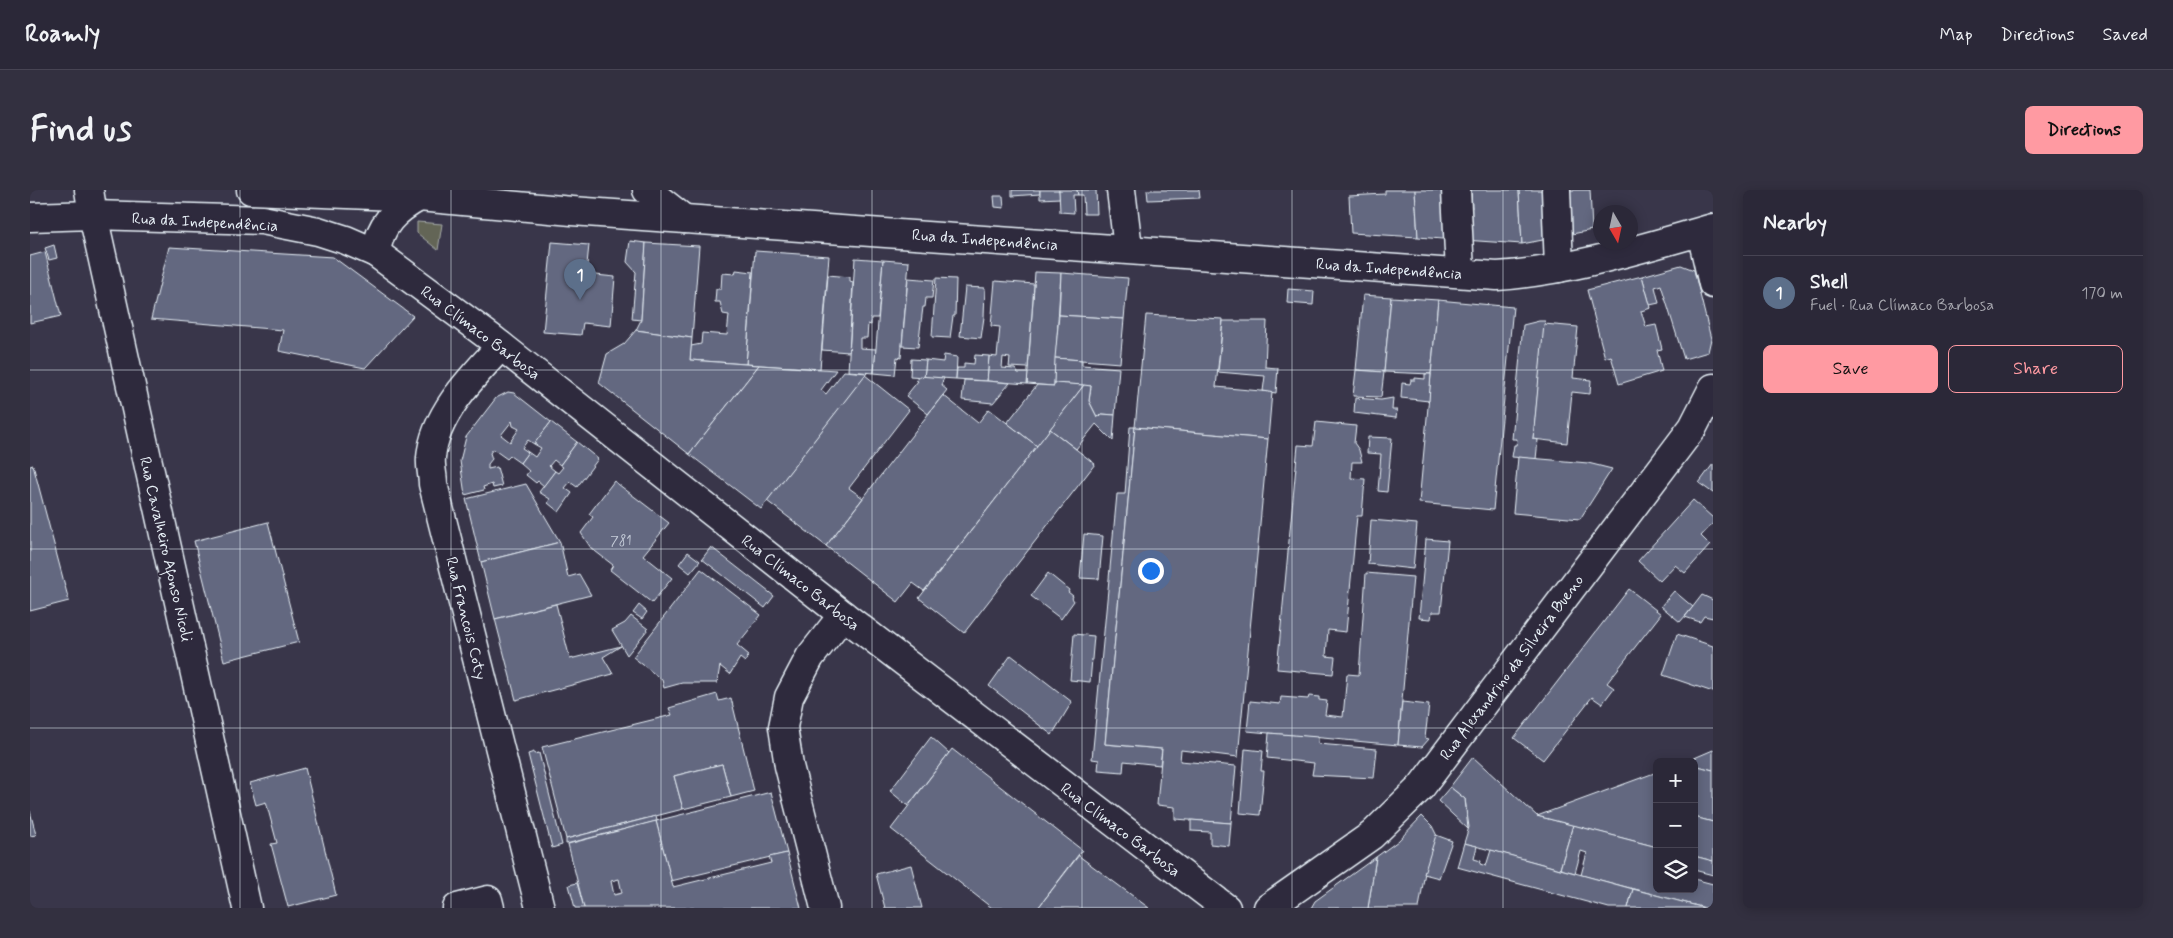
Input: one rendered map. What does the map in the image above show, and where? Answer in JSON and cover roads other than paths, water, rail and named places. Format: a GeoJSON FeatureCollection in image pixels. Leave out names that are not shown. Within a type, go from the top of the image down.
{"type":"FeatureCollection","features":[{"type":"Feature","properties":{"kind":"main road","name":"Rua da Independência"},"geometry":{"type":"LineString","coordinates":[[251,190],[419,197],[573,200],[684,219],[1128,248],[1497,276],[1531,274],[1559,268],[1707,230]]}},
{"type":"Feature","properties":{"kind":"main road"},"geometry":{"type":"LineString","coordinates":[[647,190],[684,219]]}},
{"type":"Feature","properties":{"kind":"main road"},"geometry":{"type":"LineString","coordinates":[[1121,190],[1128,248]]}},
{"type":"Feature","properties":{"kind":"main road"},"geometry":{"type":"LineString","coordinates":[[1456,190],[1460,273]]}},
{"type":"Feature","properties":{"kind":"main road"},"geometry":{"type":"LineString","coordinates":[[1556,190],[1559,268]]}},
{"type":"Feature","properties":{"kind":"main road"},"geometry":{"type":"LineString","coordinates":[[376,253],[377,240],[382,228],[401,207],[419,197]]}},
{"type":"Feature","properties":{"kind":"main road","name":"Rua da Independência"},"geometry":{"type":"LineString","coordinates":[[30,216],[91,202],[262,220],[318,231],[346,240],[376,253]]}},
{"type":"Feature","properties":{"kind":"main road","name":"Rua Cavalheiro Afonso Nicoli"},"geometry":{"type":"LineString","coordinates":[[91,202],[247,908]]}},
{"type":"Feature","properties":{"kind":"main road"},"geometry":{"type":"LineString","coordinates":[[1707,230],[1713,284]]}},
{"type":"Feature","properties":{"kind":"main road","name":"Rua Clímaco Barbosa"},"geometry":{"type":"LineString","coordinates":[[376,253],[501,346],[843,615],[1226,908]]}},
{"type":"Feature","properties":{"kind":"main road","name":"Rua Francois Coty"},"geometry":{"type":"LineString","coordinates":[[501,346],[467,382],[441,421],[431,457],[438,503],[540,908]]}},
{"type":"Feature","properties":{"kind":"main road","name":"Rua Alexandrino da Silveira Bueno"},"geometry":{"type":"LineString","coordinates":[[1268,908],[1372,835],[1421,787],[1693,427],[1713,388]]}},
{"type":"Feature","properties":{"kind":"main road"},"geometry":{"type":"LineString","coordinates":[[825,908],[788,766],[783,728],[789,697],[793,689],[810,657],[843,615]]}},
{"type":"Feature","properties":{"kind":"main road"},"geometry":{"type":"LineString","coordinates":[[457,908],[488,900],[490,908]]}},
{"type":"Feature","properties":{"kind":"place","name":"Shell"},"geometry":{"type":"Point","coordinates":[580,300]}}]}
